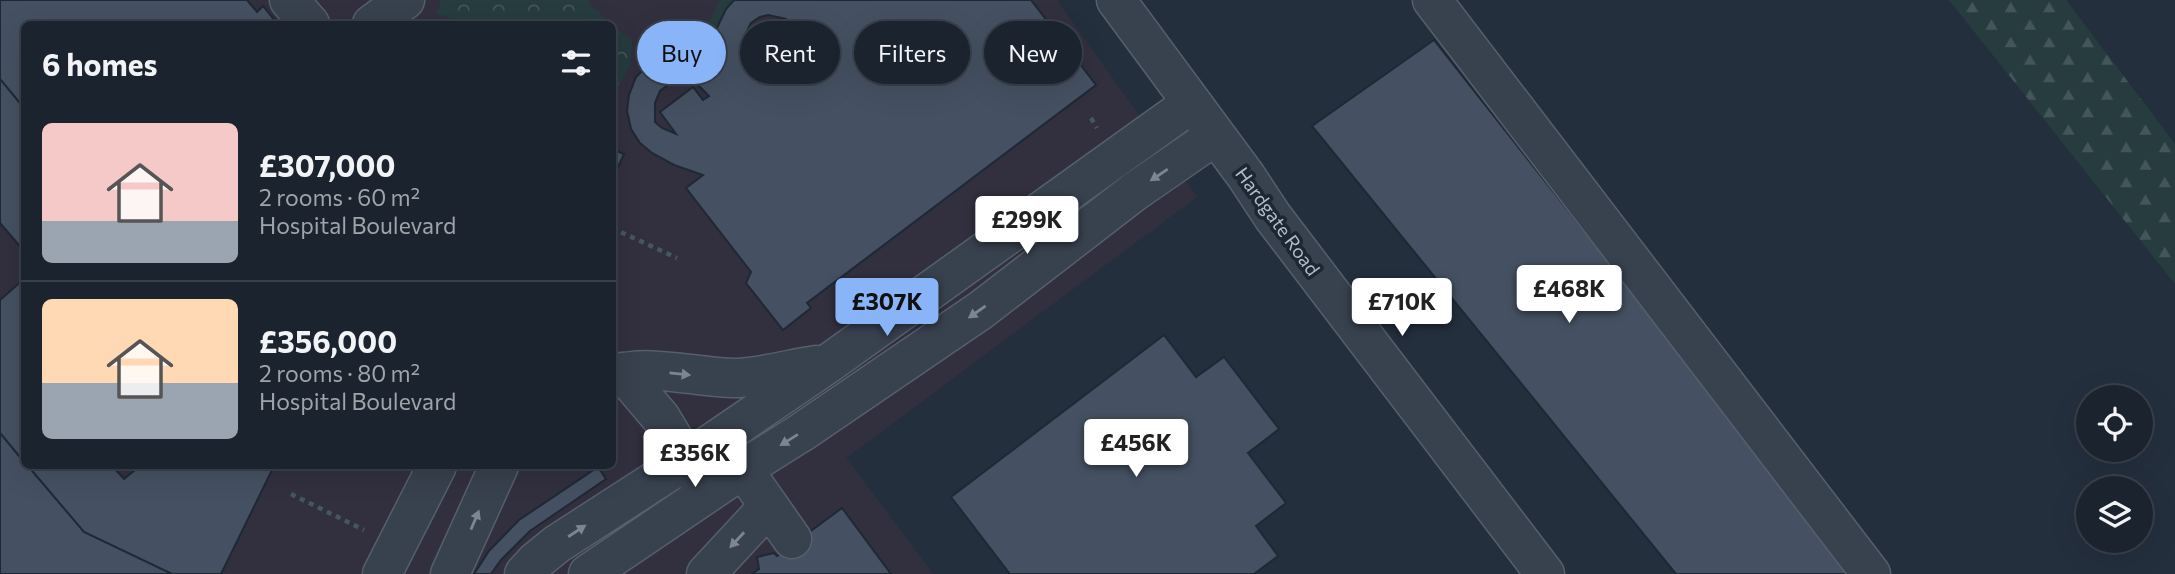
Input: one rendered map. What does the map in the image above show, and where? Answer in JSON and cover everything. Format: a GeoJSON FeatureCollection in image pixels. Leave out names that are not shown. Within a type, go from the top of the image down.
{"type":"FeatureCollection","features":[{"type":"Feature","properties":{"kind":"street"},"geometry":{"type":"LineString","coordinates":[[289,0],[307,21]]}},
{"type":"Feature","properties":{"kind":"street"},"geometry":{"type":"LineString","coordinates":[[376,21],[405,0]]}},
{"type":"Feature","properties":{"kind":"street","name":"Hardgate Road"},"geometry":{"type":"LineString","coordinates":[[1115,0],[1273,217],[1545,574]]}},
{"type":"Feature","properties":{"kind":"street"},"geometry":{"type":"LineString","coordinates":[[1432,0],[1871,574]]}},
{"type":"Feature","properties":{"kind":"street"},"geometry":{"type":"LineString","coordinates":[[524,574],[557,544],[829,363],[1192,103]]}},
{"type":"Feature","properties":{"kind":"street"},"geometry":{"type":"LineString","coordinates":[[588,574],[981,310],[1134,192],[1215,136]]}},
{"type":"Feature","properties":{"kind":"street"},"geometry":{"type":"LineString","coordinates":[[617,373],[640,369],[738,378],[829,363]]}},
{"type":"Feature","properties":{"kind":"street"},"geometry":{"type":"LineString","coordinates":[[617,373],[662,418],[707,494]]}},
{"type":"Feature","properties":{"kind":"street"},"geometry":{"type":"LineString","coordinates":[[389,560],[435,469]]}},
{"type":"Feature","properties":{"kind":"street"},"geometry":{"type":"LineString","coordinates":[[450,574],[498,469]]}},
{"type":"Feature","properties":{"kind":"street"},"geometry":{"type":"LineString","coordinates":[[743,469],[792,539]]}},
{"type":"Feature","properties":{"kind":"street"},"geometry":{"type":"LineString","coordinates":[[706,574],[769,506]]}},
{"type":"Feature","properties":{"kind":"path"},"geometry":{"type":"LineString","coordinates":[[616,230],[677,258]]}},
{"type":"Feature","properties":{"kind":"path"},"geometry":{"type":"LineString","coordinates":[[291,494],[389,560]]}},
{"type":"Feature","properties":{"kind":"shaded area"},"geometry":{"type":"Polygon","coordinates":[[[0,0],[1057,0],[1072,21],[984,21],[984,84],[1082,84],[1082,35],[1197,197],[846,458],[933,574],[0,574],[0,0]]]}},
{"type":"Feature","properties":{"kind":"green space"},"geometry":{"type":"Polygon","coordinates":[[[441,0],[590,0],[588,2],[608,21],[460,21],[437,14],[441,0]]]}},
{"type":"Feature","properties":{"kind":"green space"},"geometry":{"type":"Polygon","coordinates":[[[720,0],[734,0],[720,21],[710,21],[720,0]]]}},
{"type":"Feature","properties":{"kind":"green space"},"geometry":{"type":"Polygon","coordinates":[[[1949,0],[2066,0],[2175,144],[2175,284],[1949,0]]]}},
{"type":"Feature","properties":{"kind":"green space"},"geometry":{"type":"Polygon","coordinates":[[[616,29],[632,40],[630,66],[618,86],[616,29]]]}},
{"type":"Feature","properties":{"kind":"building"},"geometry":{"type":"Polygon","coordinates":[[[0,0],[247,0],[257,12],[263,6],[275,21],[21,21],[21,104],[0,79],[0,0]]]}},
{"type":"Feature","properties":{"kind":"building"},"geometry":{"type":"Polygon","coordinates":[[[734,0],[1031,0],[1047,21],[984,21],[984,84],[1082,84],[1082,67],[1096,85],[807,303],[811,308],[783,330],[746,283],[751,272],[686,188],[703,175],[674,165],[640,143],[631,129],[627,111],[629,95],[637,76],[637,84],[669,84],[660,91],[655,103],[655,122],[676,134],[660,112],[693,87],[703,100],[709,96],[697,84],[726,84],[726,21],[720,21],[734,0]]]}},
{"type":"Feature","properties":{"kind":"building"},"geometry":{"type":"Polygon","coordinates":[[[1434,40],[1854,574],[1676,574],[1312,126],[1434,40]]]}},
{"type":"Feature","properties":{"kind":"building"},"geometry":{"type":"Polygon","coordinates":[[[0,79],[21,104],[21,248],[0,223],[0,79]]]}},
{"type":"Feature","properties":{"kind":"building"},"geometry":{"type":"Polygon","coordinates":[[[616,151],[624,154],[616,171],[616,151]]]}},
{"type":"Feature","properties":{"kind":"building"},"geometry":{"type":"Polygon","coordinates":[[[21,282],[21,458],[0,433],[0,300],[21,282]]]}},
{"type":"Feature","properties":{"kind":"building"},"geometry":{"type":"Polygon","coordinates":[[[1164,335],[1196,377],[1224,357],[1279,429],[1248,453],[1286,503],[1256,526],[1278,556],[1254,574],[1010,574],[951,497],[1164,335]]]}},
{"type":"Feature","properties":{"kind":"building"},"geometry":{"type":"Polygon","coordinates":[[[0,433],[21,458],[21,469],[31,469],[84,532],[172,574],[0,574],[0,433]]]}},
{"type":"Feature","properties":{"kind":"building"},"geometry":{"type":"Polygon","coordinates":[[[31,469],[115,469],[124,479],[136,469],[273,469],[221,574],[172,574],[84,532],[31,469]]]}},
{"type":"Feature","properties":{"kind":"building"},"geometry":{"type":"Polygon","coordinates":[[[595,469],[599,469],[606,479],[530,531],[491,574],[474,574],[489,551],[519,520],[595,469]]]}},
{"type":"Feature","properties":{"kind":"building"},"geometry":{"type":"Polygon","coordinates":[[[842,508],[891,574],[752,574],[759,569],[757,557],[774,553],[777,556],[842,508]]]}}]}
